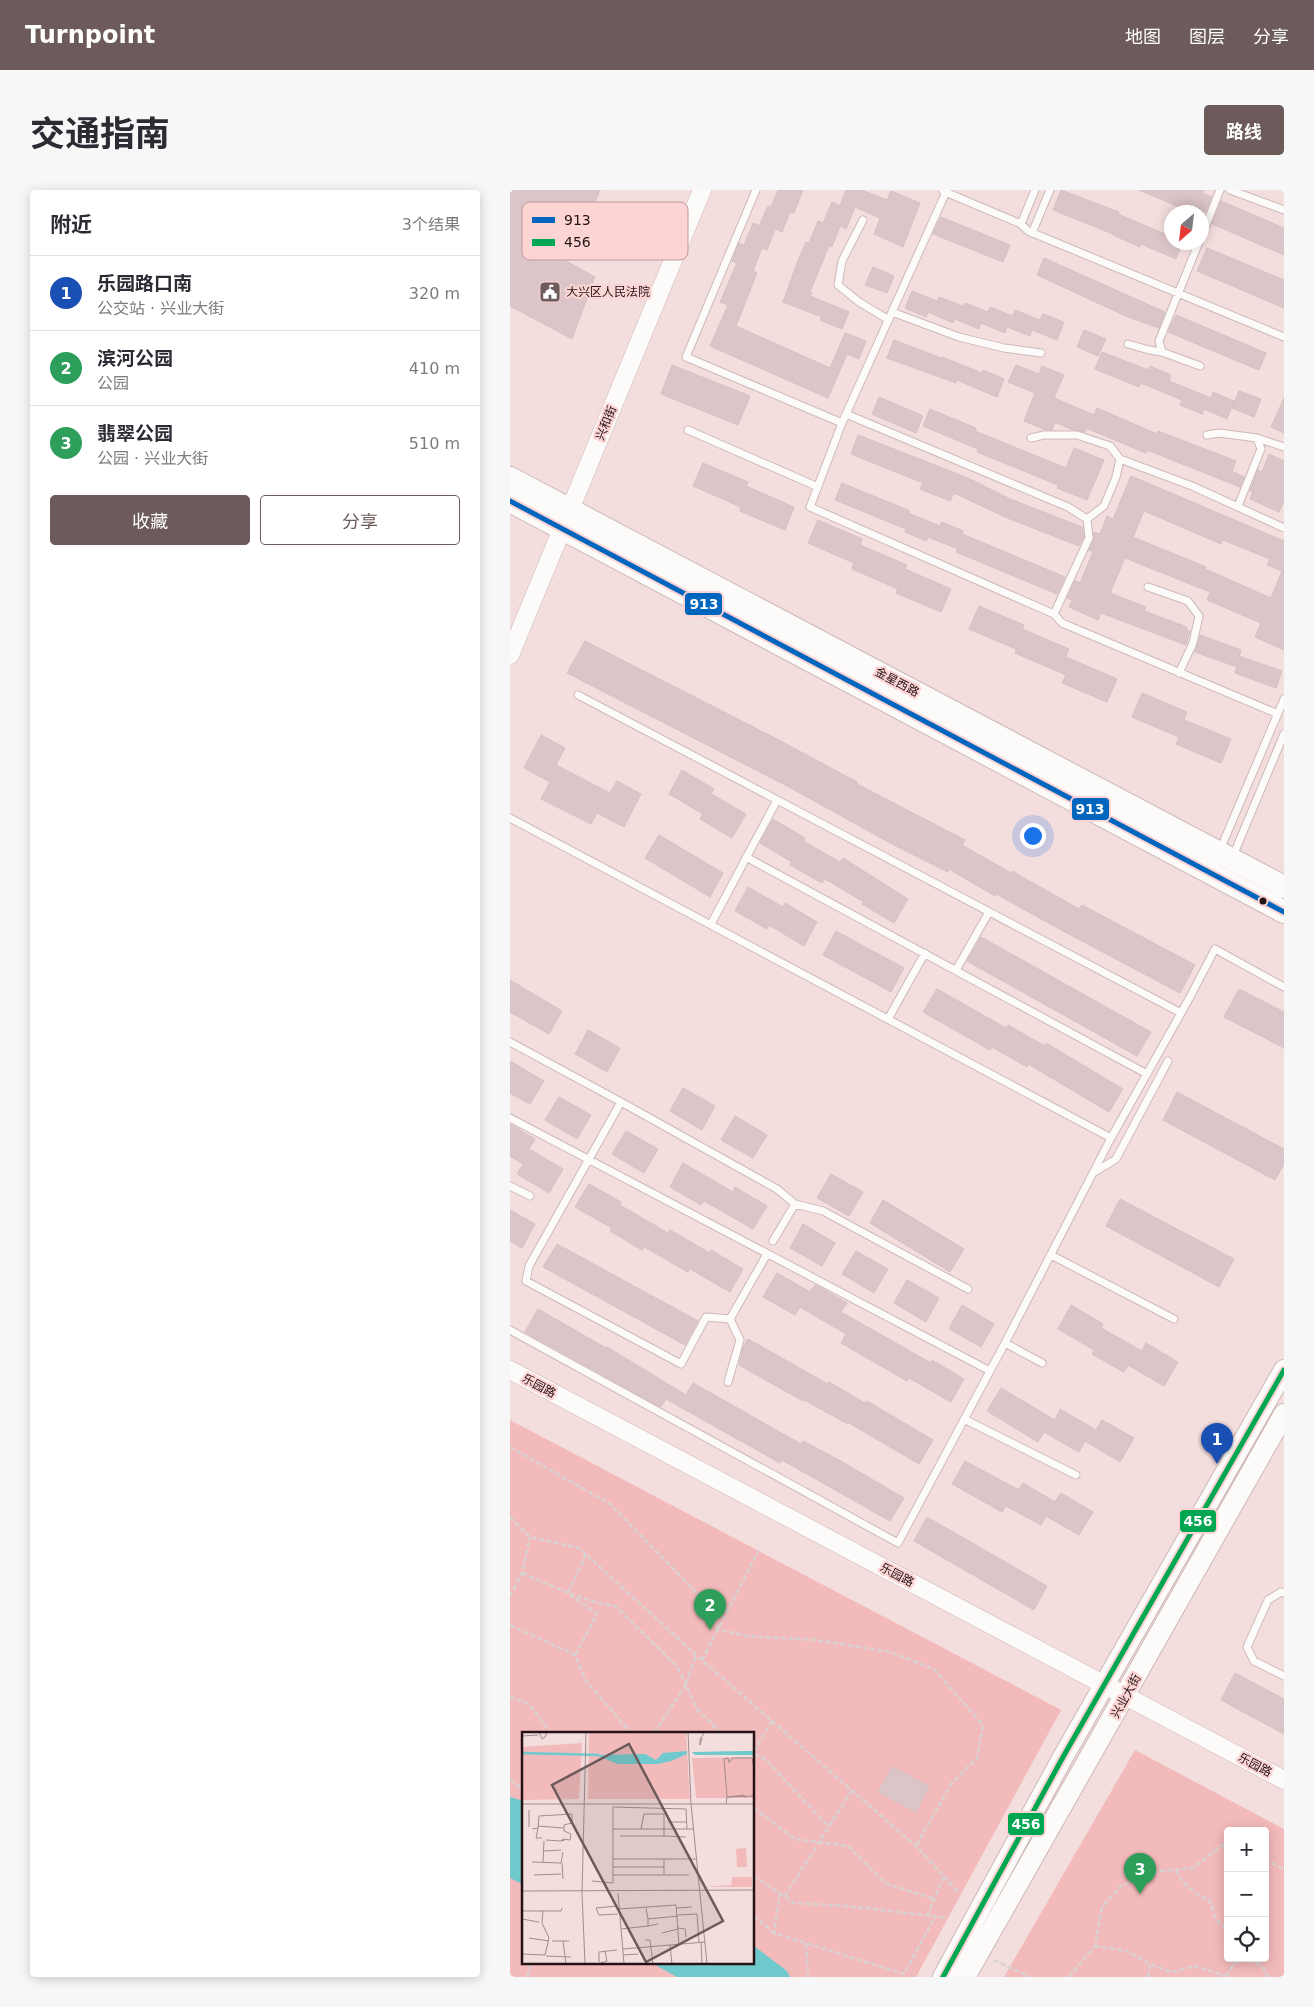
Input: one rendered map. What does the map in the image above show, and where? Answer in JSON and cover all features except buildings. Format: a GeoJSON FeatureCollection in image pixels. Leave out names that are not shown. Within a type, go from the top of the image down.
{"type":"FeatureCollection","features":[{"type":"Feature","properties":{"kind":"main road","name":"金星西路"},"geometry":{"type":"LineString","coordinates":[[510,478],[566,519],[1284,912]]}},
{"type":"Feature","properties":{"kind":"main road","name":"金星西路"},"geometry":{"type":"LineString","coordinates":[[510,501],[566,519],[1284,887]]}},
{"type":"Feature","properties":{"kind":"main road","name":"兴业大街"},"geometry":{"type":"LineString","coordinates":[[943,1977],[1104,1685],[1284,1370]]}},
{"type":"Feature","properties":{"kind":"main road","name":"兴业大街"},"geometry":{"type":"LineString","coordinates":[[965,1977],[1126,1696],[1284,1414]]}},
{"type":"Feature","properties":{"kind":"street","name":"兴和街"},"geometry":{"type":"LineString","coordinates":[[688,224],[702,190]]}},
{"type":"Feature","properties":{"kind":"street","name":"兴和街"},"geometry":{"type":"LineString","coordinates":[[510,655],[673,260]]}},
{"type":"Feature","properties":{"kind":"street","name":"乐园路"},"geometry":{"type":"LineString","coordinates":[[510,1370],[1284,1780]]}},
{"type":"Feature","properties":{"kind":"lane"},"geometry":{"type":"LineString","coordinates":[[756,190],[686,356],[842,423]]}},
{"type":"Feature","properties":{"kind":"lane"},"geometry":{"type":"LineString","coordinates":[[1021,224],[1036,190]]}},
{"type":"Feature","properties":{"kind":"lane"},"geometry":{"type":"LineString","coordinates":[[1032,233],[1050,190]]}},
{"type":"Feature","properties":{"kind":"lane"},"geometry":{"type":"LineString","coordinates":[[1209,218],[1220,190]]}},
{"type":"Feature","properties":{"kind":"lane"},"geometry":{"type":"LineString","coordinates":[[1230,190],[1284,210]]}},
{"type":"Feature","properties":{"kind":"lane"},"geometry":{"type":"LineString","coordinates":[[1278,714],[1062,623],[1054,614],[810,507],[842,423],[944,191],[1021,224],[1032,233],[1284,337]]}},
{"type":"Feature","properties":{"kind":"lane"},"geometry":{"type":"LineString","coordinates":[[863,220],[842,261],[838,285],[859,302],[890,316],[959,337],[1004,348],[1041,352]]}},
{"type":"Feature","properties":{"kind":"lane"},"geometry":{"type":"LineString","coordinates":[[1162,352],[1159,341],[1196,250]]}},
{"type":"Feature","properties":{"kind":"lane"},"geometry":{"type":"LineString","coordinates":[[1128,344],[1162,352],[1200,366]]}},
{"type":"Feature","properties":{"kind":"lane"},"geometry":{"type":"LineString","coordinates":[[846,414],[1068,507],[1088,519]]}},
{"type":"Feature","properties":{"kind":"lane"},"geometry":{"type":"LineString","coordinates":[[688,430],[818,487]]}},
{"type":"Feature","properties":{"kind":"lane"},"geometry":{"type":"LineString","coordinates":[[1207,435],[1219,433],[1258,438],[1284,447]]}},
{"type":"Feature","properties":{"kind":"lane"},"geometry":{"type":"LineString","coordinates":[[1031,438],[1044,435],[1077,434],[1110,446],[1120,459],[1153,470],[1284,528]]}},
{"type":"Feature","properties":{"kind":"lane"},"geometry":{"type":"LineString","coordinates":[[1238,506],[1261,448],[1258,438]]}},
{"type":"Feature","properties":{"kind":"lane"},"geometry":{"type":"LineString","coordinates":[[1088,519],[1104,506],[1116,477],[1120,459]]}},
{"type":"Feature","properties":{"kind":"lane"},"geometry":{"type":"LineString","coordinates":[[1054,614],[1089,538],[1088,519]]}},
{"type":"Feature","properties":{"kind":"lane"},"geometry":{"type":"LineString","coordinates":[[1148,587],[1188,601],[1199,616],[1192,643],[1179,673]]}},
{"type":"Feature","properties":{"kind":"lane"},"geometry":{"type":"LineString","coordinates":[[578,695],[1181,1013]]}},
{"type":"Feature","properties":{"kind":"lane"},"geometry":{"type":"LineString","coordinates":[[1225,856],[1284,699]]}},
{"type":"Feature","properties":{"kind":"lane"},"geometry":{"type":"LineString","coordinates":[[1225,856],[1281,752],[1284,734]]}},
{"type":"Feature","properties":{"kind":"lane"},"geometry":{"type":"LineString","coordinates":[[711,924],[777,800]]}},
{"type":"Feature","properties":{"kind":"lane"},"geometry":{"type":"LineString","coordinates":[[510,818],[1111,1138]]}},
{"type":"Feature","properties":{"kind":"lane"},"geometry":{"type":"LineString","coordinates":[[746,857],[1147,1074]]}},
{"type":"Feature","properties":{"kind":"lane"},"geometry":{"type":"LineString","coordinates":[[956,970],[989,912]]}},
{"type":"Feature","properties":{"kind":"lane"},"geometry":{"type":"LineString","coordinates":[[510,1330],[898,1543],[990,1372],[1111,1138],[1215,949],[1284,987]]}},
{"type":"Feature","properties":{"kind":"lane"},"geometry":{"type":"LineString","coordinates":[[888,1019],[925,953]]}},
{"type":"Feature","properties":{"kind":"lane"},"geometry":{"type":"LineString","coordinates":[[510,1042],[777,1189],[795,1204],[823,1211],[968,1288]]}},
{"type":"Feature","properties":{"kind":"lane"},"geometry":{"type":"LineString","coordinates":[[1093,1174],[1116,1159],[1168,1061]]}},
{"type":"Feature","properties":{"kind":"lane"},"geometry":{"type":"LineString","coordinates":[[620,1102],[529,1266],[526,1281],[682,1364],[706,1317],[730,1319]]}},
{"type":"Feature","properties":{"kind":"lane"},"geometry":{"type":"LineString","coordinates":[[510,1118],[990,1372]]}},
{"type":"Feature","properties":{"kind":"lane"},"geometry":{"type":"LineString","coordinates":[[510,1186],[530,1196]]}},
{"type":"Feature","properties":{"kind":"lane"},"geometry":{"type":"LineString","coordinates":[[773,1241],[795,1204]]}},
{"type":"Feature","properties":{"kind":"lane"},"geometry":{"type":"LineString","coordinates":[[730,1319],[767,1254]]}},
{"type":"Feature","properties":{"kind":"lane"},"geometry":{"type":"LineString","coordinates":[[1051,1255],[1174,1319]]}},
{"type":"Feature","properties":{"kind":"lane"},"geometry":{"type":"LineString","coordinates":[[728,1382],[740,1340],[730,1319]]}},
{"type":"Feature","properties":{"kind":"lane"},"geometry":{"type":"LineString","coordinates":[[1005,1343],[1042,1363]]}},
{"type":"Feature","properties":{"kind":"lane"},"geometry":{"type":"LineString","coordinates":[[964,1419],[1076,1475]]}},
{"type":"Feature","properties":{"kind":"lane"},"geometry":{"type":"LineString","coordinates":[[1284,1593],[1282,1592],[1268,1600],[1247,1647],[1254,1661],[1284,1676]]}},
{"type":"Feature","properties":{"kind":"path"},"geometry":{"type":"LineString","coordinates":[[510,1447],[610,1504],[698,1595],[718,1629],[746,1636],[816,1640],[890,1652],[934,1669],[983,1725],[977,1758],[951,1784],[916,1846]]}},
{"type":"Feature","properties":{"kind":"path"},"geometry":{"type":"LineString","coordinates":[[510,1517],[530,1537],[579,1548],[696,1655],[916,1846],[960,1894]]}},
{"type":"Feature","properties":{"kind":"path"},"geometry":{"type":"LineString","coordinates":[[510,1596],[522,1573],[530,1537]]}},
{"type":"Feature","properties":{"kind":"path"},"geometry":{"type":"LineString","coordinates":[[702,1660],[759,1550]]}},
{"type":"Feature","properties":{"kind":"path"},"geometry":{"type":"LineString","coordinates":[[568,1593],[586,1554]]}},
{"type":"Feature","properties":{"kind":"path"},"geometry":{"type":"LineString","coordinates":[[522,1573],[568,1593],[597,1603],[615,1606],[677,1666],[697,1709],[720,1732]]}},
{"type":"Feature","properties":{"kind":"path"},"geometry":{"type":"LineString","coordinates":[[568,1593],[597,1614],[575,1655]]}},
{"type":"Feature","properties":{"kind":"path"},"geometry":{"type":"LineString","coordinates":[[510,1624],[575,1655],[586,1681],[631,1732]]}},
{"type":"Feature","properties":{"kind":"path"},"geometry":{"type":"LineString","coordinates":[[655,1732],[686,1684],[696,1655]]}},
{"type":"Feature","properties":{"kind":"path"},"geometry":{"type":"LineString","coordinates":[[510,1697],[529,1704],[551,1732]]}},
{"type":"Feature","properties":{"kind":"path"},"geometry":{"type":"LineString","coordinates":[[755,1750],[772,1721]]}},
{"type":"Feature","properties":{"kind":"path"},"geometry":{"type":"LineString","coordinates":[[755,1753],[764,1759],[828,1827]]}},
{"type":"Feature","properties":{"kind":"path"},"geometry":{"type":"LineString","coordinates":[[510,1780],[522,1789]]}},
{"type":"Feature","properties":{"kind":"path"},"geometry":{"type":"LineString","coordinates":[[785,1896],[852,1790]]}},
{"type":"Feature","properties":{"kind":"path"},"geometry":{"type":"LineString","coordinates":[[755,1809],[795,1839],[848,1846],[884,1882],[934,1899]]}},
{"type":"Feature","properties":{"kind":"path"},"geometry":{"type":"LineString","coordinates":[[1069,1977],[1095,1946],[1102,1907],[1122,1886],[1160,1871],[1193,1868],[1224,1845]]}},
{"type":"Feature","properties":{"kind":"path"},"geometry":{"type":"LineString","coordinates":[[1269,1861],[1284,1870]]}},
{"type":"Feature","properties":{"kind":"path"},"geometry":{"type":"LineString","coordinates":[[1176,1870],[1179,1877],[1194,1892],[1210,1901],[1216,1919],[1224,1928]]}},
{"type":"Feature","properties":{"kind":"path"},"geometry":{"type":"LineString","coordinates":[[927,1916],[944,1876]]}},
{"type":"Feature","properties":{"kind":"path"},"geometry":{"type":"LineString","coordinates":[[755,1877],[794,1903],[848,1906],[947,1918]]}},
{"type":"Feature","properties":{"kind":"path"},"geometry":{"type":"LineString","coordinates":[[774,1933],[780,1893]]}},
{"type":"Feature","properties":{"kind":"path"},"geometry":{"type":"LineString","coordinates":[[755,1917],[774,1933],[904,1974],[935,1917]]}},
{"type":"Feature","properties":{"kind":"path"},"geometry":{"type":"LineString","coordinates":[[806,1944],[808,1977]]}},
{"type":"Feature","properties":{"kind":"path"},"geometry":{"type":"LineString","coordinates":[[1095,1946],[1127,1951],[1150,1964],[1172,1972],[1195,1966],[1225,1976],[1237,1962]]}},
{"type":"Feature","properties":{"kind":"path"},"geometry":{"type":"LineString","coordinates":[[979,1954],[1030,1977]]}},
{"type":"Feature","properties":{"kind":"path"},"geometry":{"type":"LineString","coordinates":[[1254,1962],[1266,1971],[1268,1977]]}},
{"type":"Feature","properties":{"kind":"path"},"geometry":{"type":"LineString","coordinates":[[527,1977],[532,1964]]}},
{"type":"Feature","properties":{"kind":"path"},"geometry":{"type":"LineString","coordinates":[[1148,1977],[1150,1964]]}},
{"type":"Feature","properties":{"kind":"shaded area"},"geometry":{"type":"Polygon","coordinates":[[[510,1420],[1061,1710],[916,1977],[510,1977],[510,1420]]]}},
{"type":"Feature","properties":{"kind":"shaded area"},"geometry":{"type":"Polygon","coordinates":[[[1135,1750],[1284,1829],[1284,1977],[1004,1977],[1135,1750]]]}},
{"type":"Feature","properties":{"kind":"water"},"geometry":{"type":"Polygon","coordinates":[[[510,1797],[522,1800],[522,1884],[510,1878],[510,1797]]]}},
{"type":"Feature","properties":{"kind":"water"},"geometry":{"type":"Polygon","coordinates":[[[755,1947],[787,1971],[790,1977],[677,1977],[654,1964],[755,1964],[755,1947]]]}},
{"type":"Feature","properties":{"kind":"transit line","name":"913"},"geometry":{"type":"LineString","coordinates":[[510,501],[1284,912]]}},
{"type":"Feature","properties":{"kind":"transit line","name":"456"},"geometry":{"type":"LineString","coordinates":[[943,1977],[1063,1757],[1284,1370]]}},
{"type":"Feature","properties":{"kind":"place","name":"大兴区人民法院"},"geometry":{"type":"Point","coordinates":[550,292]}},
{"type":"Feature","properties":{"kind":"place","name":"乐园路口南"},"geometry":{"type":"Point","coordinates":[1217,1464]}},
{"type":"Feature","properties":{"kind":"place","name":"滨河公园"},"geometry":{"type":"Point","coordinates":[710,1630]}},
{"type":"Feature","properties":{"kind":"place","name":"翡翠公园"},"geometry":{"type":"Point","coordinates":[1140,1894]}}]}
